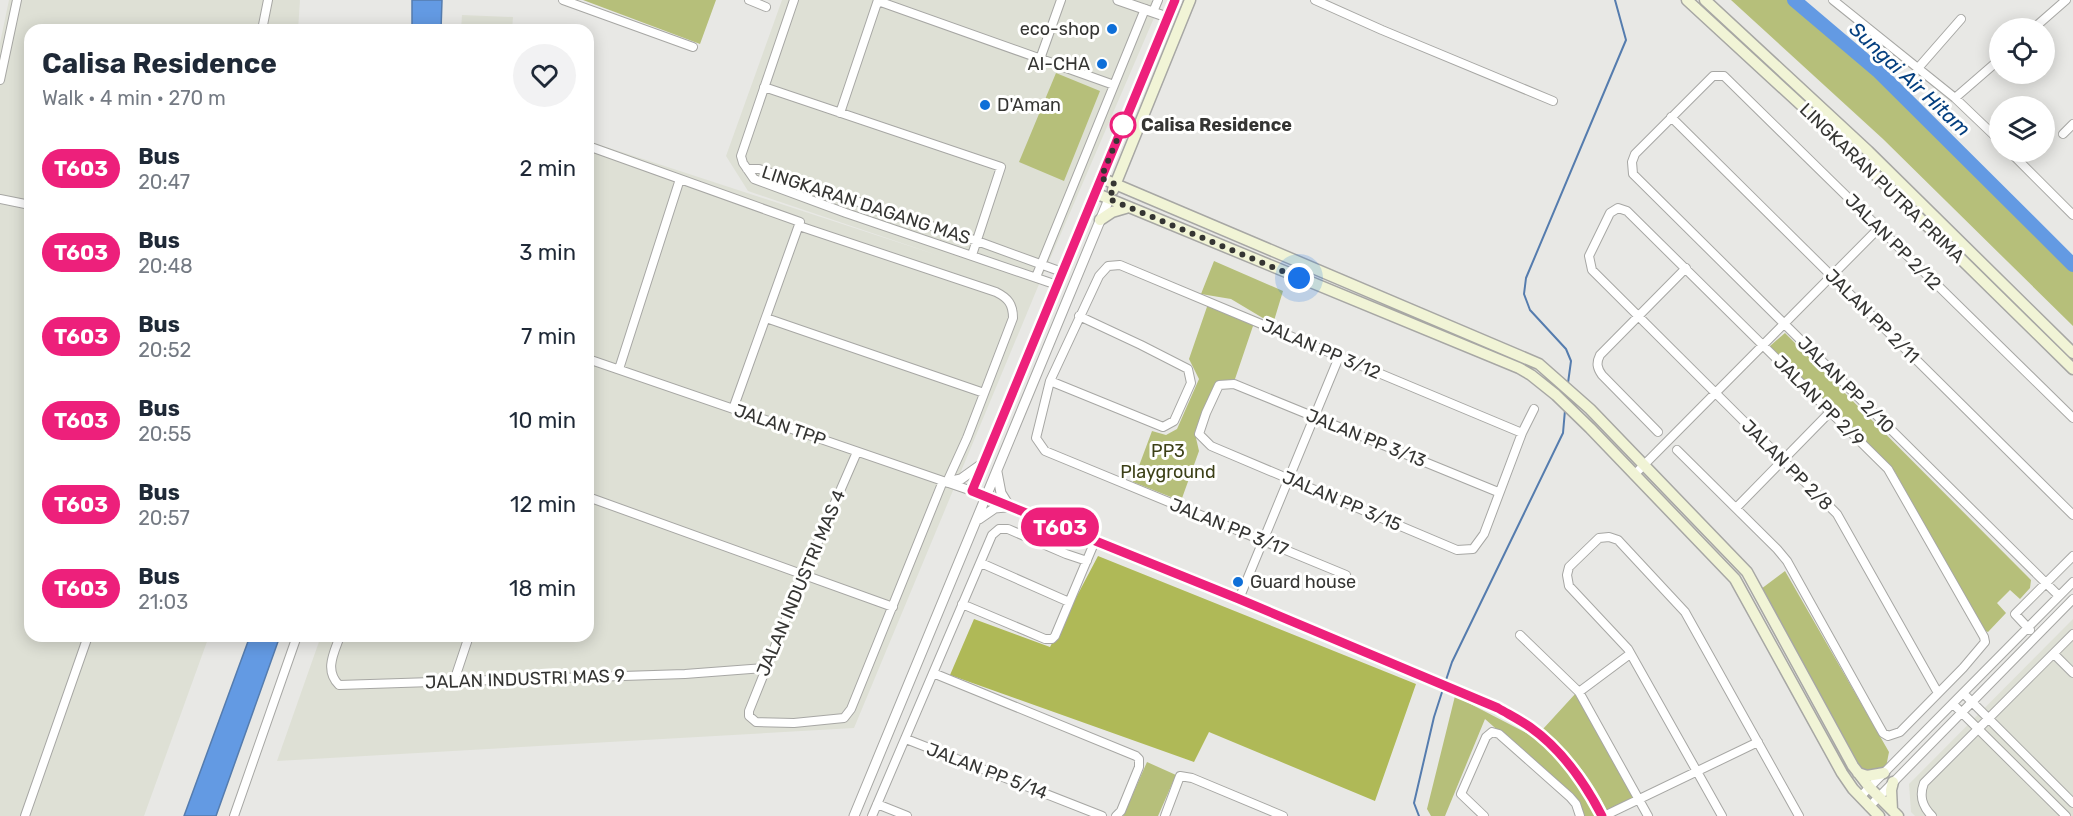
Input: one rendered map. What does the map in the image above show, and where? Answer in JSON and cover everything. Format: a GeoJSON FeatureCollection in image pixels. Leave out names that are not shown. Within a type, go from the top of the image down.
{"type":"FeatureCollection","features":[{"type":"Feature","properties":{"kind":"main road"},"geometry":{"type":"LineString","coordinates":[[1175,0],[1095,193],[1519,368],[1531,375],[1556,395],[1590,428],[1735,579],[1842,773],[1860,797],[1879,816]]}},
{"type":"Feature","properties":{"kind":"main road"},"geometry":{"type":"LineString","coordinates":[[1109,199],[1190,0]]}},
{"type":"Feature","properties":{"kind":"main road","name":"LINGKARAN PUTRA PRIMA"},"geometry":{"type":"LineString","coordinates":[[1687,0],[1850,150],[2073,369]]}},
{"type":"Feature","properties":{"kind":"main road","name":"LINGKARAN PUTRA PRIMA"},"geometry":{"type":"LineString","coordinates":[[1704,0],[1868,151],[2073,353]]}},
{"type":"Feature","properties":{"kind":"main road"},"geometry":{"type":"LineString","coordinates":[[1124,163],[1131,185],[1137,194]]}},
{"type":"Feature","properties":{"kind":"main road"},"geometry":{"type":"LineString","coordinates":[[1101,178],[1539,363],[1590,409],[1747,572],[1858,773],[1895,813]]}},
{"type":"Feature","properties":{"kind":"main road"},"geometry":{"type":"LineString","coordinates":[[1100,220],[1112,212],[1130,207]]}},
{"type":"Feature","properties":{"kind":"main road"},"geometry":{"type":"LineString","coordinates":[[1858,773],[1867,776],[1884,773]]}},
{"type":"Feature","properties":{"kind":"main road"},"geometry":{"type":"LineString","coordinates":[[1893,782],[1890,790],[1895,813]]}},
{"type":"Feature","properties":{"kind":"street"},"geometry":{"type":"LineString","coordinates":[[0,80],[17,0]]}},
{"type":"Feature","properties":{"kind":"street"},"geometry":{"type":"LineString","coordinates":[[263,24],[268,0]]}},
{"type":"Feature","properties":{"kind":"street"},"geometry":{"type":"LineString","coordinates":[[563,0],[693,47]]}},
{"type":"Feature","properties":{"kind":"street"},"geometry":{"type":"LineString","coordinates":[[749,0],[766,7]]}},
{"type":"Feature","properties":{"kind":"street"},"geometry":{"type":"LineString","coordinates":[[747,168],[741,156],[794,0]]}},
{"type":"Feature","properties":{"kind":"street"},"geometry":{"type":"LineString","coordinates":[[840,113],[878,0],[1114,85]]}},
{"type":"Feature","properties":{"kind":"street"},"geometry":{"type":"LineString","coordinates":[[1040,59],[1060,0]]}},
{"type":"Feature","properties":{"kind":"street"},"geometry":{"type":"LineString","coordinates":[[1118,0],[1167,17]]}},
{"type":"Feature","properties":{"kind":"street"},"geometry":{"type":"LineString","coordinates":[[1036,277],[1114,85],[1149,11],[1158,0]]}},
{"type":"Feature","properties":{"kind":"street"},"geometry":{"type":"LineString","coordinates":[[1315,0],[1553,101]]}},
{"type":"Feature","properties":{"kind":"street"},"geometry":{"type":"LineString","coordinates":[[1833,0],[1919,67],[1956,98],[1989,130]]}},
{"type":"Feature","properties":{"kind":"street"},"geometry":{"type":"LineString","coordinates":[[2045,18],[2066,0]]}},
{"type":"Feature","properties":{"kind":"street"},"geometry":{"type":"LineString","coordinates":[[1919,67],[1961,19]]}},
{"type":"Feature","properties":{"kind":"street"},"geometry":{"type":"LineString","coordinates":[[1956,98],[1989,69]]}},
{"type":"Feature","properties":{"kind":"street","name":"JALAN PP 2/12"},"geometry":{"type":"LineString","coordinates":[[1671,117],[1710,79],[1720,75],[1730,80],[2073,418]]}},
{"type":"Feature","properties":{"kind":"street"},"geometry":{"type":"LineString","coordinates":[[764,87],[1001,167],[972,255]]}},
{"type":"Feature","properties":{"kind":"street","name":"JALAN PP 2/10"},"geometry":{"type":"LineString","coordinates":[[1671,117],[1635,154],[1632,162],[1633,174],[2059,597]]}},
{"type":"Feature","properties":{"kind":"street","name":"JALAN PP 2/11"},"geometry":{"type":"LineString","coordinates":[[1671,117],[2073,515]]}},
{"type":"Feature","properties":{"kind":"street"},"geometry":{"type":"LineString","coordinates":[[2063,134],[2073,124]]}},
{"type":"Feature","properties":{"kind":"street"},"geometry":{"type":"LineString","coordinates":[[594,148],[800,222],[733,409]]}},
{"type":"Feature","properties":{"kind":"street"},"geometry":{"type":"LineString","coordinates":[[2020,162],[2073,215]]}},
{"type":"Feature","properties":{"kind":"street","name":"LINGKARAN DAGANG MAS"},"geometry":{"type":"LineString","coordinates":[[747,168],[759,169],[977,241],[1062,272]]}},
{"type":"Feature","properties":{"kind":"street","name":"LINGKARAN DAGANG MAS"},"geometry":{"type":"LineString","coordinates":[[747,168],[754,179],[1057,285]]}},
{"type":"Feature","properties":{"kind":"street"},"geometry":{"type":"LineString","coordinates":[[619,369],[680,179]]}},
{"type":"Feature","properties":{"kind":"street"},"geometry":{"type":"LineString","coordinates":[[1095,193],[972,491],[1239,599],[1498,708],[1531,727],[1569,764],[1589,790],[1603,816],[1758,741]]}},
{"type":"Feature","properties":{"kind":"street"},"geometry":{"type":"LineString","coordinates":[[0,199],[24,204]]}},
{"type":"Feature","properties":{"kind":"street"},"geometry":{"type":"LineString","coordinates":[[854,816],[1109,199]]}},
{"type":"Feature","properties":{"kind":"street","name":"JALAN PP 2/9"},"geometry":{"type":"LineString","coordinates":[[1592,270],[1588,256],[1607,218],[1614,209],[1628,210],[1893,476],[1984,637],[1985,642],[1938,693]]}},
{"type":"Feature","properties":{"kind":"street"},"geometry":{"type":"LineString","coordinates":[[594,499],[893,607],[984,393],[1013,318],[1013,308],[1006,298],[996,292],[799,226]]}},
{"type":"Feature","properties":{"kind":"street"},"geometry":{"type":"LineString","coordinates":[[1634,475],[1879,228]]}},
{"type":"Feature","properties":{"kind":"street","name":"JALAN PP 3/12"},"geometry":{"type":"LineString","coordinates":[[1079,316],[1099,276],[1108,266],[1120,265],[1522,433]]}},
{"type":"Feature","properties":{"kind":"street"},"geometry":{"type":"LineString","coordinates":[[1658,432],[1598,369],[1597,361],[1600,355],[1686,268]]}},
{"type":"Feature","properties":{"kind":"street","name":"JALAN PP 2/8"},"geometry":{"type":"LineString","coordinates":[[1592,270],[1837,514],[1938,693]]}},
{"type":"Feature","properties":{"kind":"street"},"geometry":{"type":"LineString","coordinates":[[1079,316],[1188,369],[1191,383],[1174,422],[1163,426],[1050,381],[1079,316]]}},
{"type":"Feature","properties":{"kind":"street"},"geometry":{"type":"LineString","coordinates":[[766,318],[984,393]]}},
{"type":"Feature","properties":{"kind":"street"},"geometry":{"type":"LineString","coordinates":[[1239,599],[1339,357]]}},
{"type":"Feature","properties":{"kind":"street","name":"JALAN TPP"},"geometry":{"type":"LineString","coordinates":[[594,361],[972,491]]}},
{"type":"Feature","properties":{"kind":"street","name":"JALAN PP 3/17"},"geometry":{"type":"LineString","coordinates":[[1050,381],[1036,438],[1045,451],[1346,575]]}},
{"type":"Feature","properties":{"kind":"street","name":"JALAN PP 3/13"},"geometry":{"type":"LineString","coordinates":[[1211,446],[1199,434],[1206,413],[1219,385],[1234,384],[1498,492]]}},
{"type":"Feature","properties":{"kind":"street"},"geometry":{"type":"LineString","coordinates":[[1498,492],[1533,409]]}},
{"type":"Feature","properties":{"kind":"street"},"geometry":{"type":"LineString","coordinates":[[1736,508],[1830,412]]}},
{"type":"Feature","properties":{"kind":"street","name":"JALAN PP 3/15"},"geometry":{"type":"LineString","coordinates":[[1211,446],[1457,550],[1473,549],[1484,534],[1498,492]]}},
{"type":"Feature","properties":{"kind":"street"},"geometry":{"type":"LineString","coordinates":[[1677,450],[1777,549],[1786,561],[1883,733],[1888,736],[1900,732],[1938,693]]}},
{"type":"Feature","properties":{"kind":"street","name":"JALAN INDUSTRI MAS 4"},"geometry":{"type":"LineString","coordinates":[[857,452],[765,668],[749,716],[756,722],[794,723],[844,718],[851,709],[893,607]]}},
{"type":"Feature","properties":{"kind":"street"},"geometry":{"type":"LineString","coordinates":[[945,482],[962,479],[983,463]]}},
{"type":"Feature","properties":{"kind":"street"},"geometry":{"type":"LineString","coordinates":[[997,470],[1000,493],[1008,506]]}},
{"type":"Feature","properties":{"kind":"street"},"geometry":{"type":"LineString","coordinates":[[976,522],[995,508],[1008,506]]}},
{"type":"Feature","properties":{"kind":"street"},"geometry":{"type":"LineString","coordinates":[[872,816],[992,535],[999,530],[1008,529],[1087,561]]}},
{"type":"Feature","properties":{"kind":"street"},"geometry":{"type":"LineString","coordinates":[[1722,816],[1630,654],[1569,586],[1567,575],[1569,567],[1599,538],[1610,537],[1618,540],[1685,612],[1799,816]]}},
{"type":"Feature","properties":{"kind":"street"},"geometry":{"type":"LineString","coordinates":[[962,604],[1045,639],[1052,639],[1095,541]]}},
{"type":"Feature","properties":{"kind":"street"},"geometry":{"type":"LineString","coordinates":[[2036,636],[2015,614],[2073,556]]}},
{"type":"Feature","properties":{"kind":"street"},"geometry":{"type":"LineString","coordinates":[[981,563],[1069,602]]}},
{"type":"Feature","properties":{"kind":"street"},"geometry":{"type":"LineString","coordinates":[[1860,797],[2073,582]]}},
{"type":"Feature","properties":{"kind":"street"},"geometry":{"type":"LineString","coordinates":[[1869,807],[2073,599]]}},
{"type":"Feature","properties":{"kind":"street"},"geometry":{"type":"LineString","coordinates":[[1932,816],[1921,799],[1924,783],[2073,634]]}},
{"type":"Feature","properties":{"kind":"street"},"geometry":{"type":"LineString","coordinates":[[1520,635],[1579,692],[1648,816]]}},
{"type":"Feature","properties":{"kind":"street"},"geometry":{"type":"LineString","coordinates":[[25,816],[86,642]]}},
{"type":"Feature","properties":{"kind":"street"},"geometry":{"type":"LineString","coordinates":[[234,816],[295,642]]}},
{"type":"Feature","properties":{"kind":"street","name":"JALAN INDUSTRI MAS 9"},"geometry":{"type":"LineString","coordinates":[[338,642],[329,670],[332,679],[339,685],[685,674],[765,668]]}},
{"type":"Feature","properties":{"kind":"street"},"geometry":{"type":"LineString","coordinates":[[454,681],[467,642]]}},
{"type":"Feature","properties":{"kind":"street"},"geometry":{"type":"LineString","coordinates":[[1579,692],[1630,654]]}},
{"type":"Feature","properties":{"kind":"street"},"geometry":{"type":"LineString","coordinates":[[2054,654],[2073,673]]}},
{"type":"Feature","properties":{"kind":"street"},"geometry":{"type":"LineString","coordinates":[[933,673],[1136,756],[1139,759],[1139,767],[1121,811],[1116,816]]}},
{"type":"Feature","properties":{"kind":"street"},"geometry":{"type":"LineString","coordinates":[[1963,693],[2073,803]]}},
{"type":"Feature","properties":{"kind":"street"},"geometry":{"type":"LineString","coordinates":[[1953,704],[2066,816]]}},
{"type":"Feature","properties":{"kind":"street"},"geometry":{"type":"LineString","coordinates":[[1484,816],[1461,794],[1486,737],[1492,732],[1499,734],[1570,797],[1576,804],[1580,816]]}},
{"type":"Feature","properties":{"kind":"street","name":"JALAN PP 5/14"},"geometry":{"type":"LineString","coordinates":[[906,739],[1102,816]]}},
{"type":"Feature","properties":{"kind":"street"},"geometry":{"type":"LineString","coordinates":[[1165,816],[1180,776],[1192,778],[1283,816]]}},
{"type":"Feature","properties":{"kind":"street"},"geometry":{"type":"LineString","coordinates":[[877,804],[907,816]]}},
{"type":"Feature","properties":{"kind":"shaded area"},"geometry":{"type":"Polygon","coordinates":[[[9,0],[300,0],[298,24],[24,24],[24,642],[207,642],[144,816],[0,816],[0,43],[9,0]]]}},
{"type":"Feature","properties":{"kind":"shaded area"},"geometry":{"type":"Polygon","coordinates":[[[782,0],[1150,0],[1160,4],[1037,289],[854,728],[277,761],[319,642],[594,642],[594,143],[940,256],[748,191],[726,156],[782,0]]]}},
{"type":"Feature","properties":{"kind":"shaded area"},"geometry":{"type":"Polygon","coordinates":[[[462,15],[513,17],[512,24],[461,24],[462,15]]]}},
{"type":"Feature","properties":{"kind":"shaded area"},"geometry":{"type":"Polygon","coordinates":[[[2073,619],[2073,816],[1915,816],[1911,812],[1909,784],[2073,619]]]}},
{"type":"Feature","properties":{"kind":"green space"},"geometry":{"type":"Polygon","coordinates":[[[583,0],[716,0],[700,44],[583,0]]]}},
{"type":"Feature","properties":{"kind":"green space"},"geometry":{"type":"Polygon","coordinates":[[[1731,0],[1801,0],[1915,105],[2073,260],[2073,326],[1883,139],[1731,0]]]}},
{"type":"Feature","properties":{"kind":"green space"},"geometry":{"type":"Polygon","coordinates":[[[1056,73],[1100,91],[1064,181],[1019,162],[1056,73]]]}},
{"type":"Feature","properties":{"kind":"green space"},"geometry":{"type":"Polygon","coordinates":[[[1214,261],[1283,291],[1273,324],[1231,299],[1201,294],[1214,261]]]}},
{"type":"Feature","properties":{"kind":"green space","name":"PP3 Playground"},"geometry":{"type":"Polygon","coordinates":[[[1209,301],[1254,323],[1235,379],[1218,383],[1196,438],[1199,451],[1181,501],[1133,482],[1152,431],[1166,435],[1177,429],[1199,379],[1189,359],[1209,301]]]}},
{"type":"Feature","properties":{"kind":"green space"},"geometry":{"type":"Polygon","coordinates":[[[1785,333],[2031,580],[2030,588],[2020,599],[2010,590],[1997,603],[2006,613],[1988,632],[1983,630],[1895,472],[1770,346],[1785,333]]]}},
{"type":"Feature","properties":{"kind":"green space"},"geometry":{"type":"Polygon","coordinates":[[[1098,556],[1416,684],[1375,801],[1209,732],[1194,762],[950,675],[974,619],[1050,647],[1098,556]]]}},
{"type":"Feature","properties":{"kind":"green space"},"geometry":{"type":"Polygon","coordinates":[[[1785,571],[1889,752],[1886,767],[1862,771],[1761,589],[1785,571]]]}},
{"type":"Feature","properties":{"kind":"green space"},"geometry":{"type":"Polygon","coordinates":[[[1576,693],[1635,798],[1607,811],[1580,767],[1543,729],[1576,693]]]}},
{"type":"Feature","properties":{"kind":"green space"},"geometry":{"type":"Polygon","coordinates":[[[1455,696],[1542,741],[1582,786],[1598,816],[1584,816],[1580,803],[1485,719],[1445,816],[1431,816],[1427,809],[1455,696]]]}},
{"type":"Feature","properties":{"kind":"green space"},"geometry":{"type":"Polygon","coordinates":[[[1147,762],[1176,775],[1158,816],[1123,816],[1147,762]]]}},
{"type":"Feature","properties":{"kind":"water"},"geometry":{"type":"Polygon","coordinates":[[[412,0],[442,0],[441,24],[412,24],[412,0]]]}},
{"type":"Feature","properties":{"kind":"water"},"geometry":{"type":"Polygon","coordinates":[[[248,642],[278,642],[216,816],[184,816],[248,642]]]}},
{"type":"Feature","properties":{"kind":"waterway"},"geometry":{"type":"LineString","coordinates":[[1568,383],[1571,361],[1566,349],[1530,310],[1524,294],[1526,278],[1626,40],[1615,0]]}},
{"type":"Feature","properties":{"kind":"waterway","name":"Sungai Air Hitam"},"geometry":{"type":"LineString","coordinates":[[1794,0],[1879,72],[2073,265]]}},
{"type":"Feature","properties":{"kind":"waterway"},"geometry":{"type":"LineString","coordinates":[[1445,683],[1452,662],[1563,433],[1565,410]]}},
{"type":"Feature","properties":{"kind":"waterway"},"geometry":{"type":"LineString","coordinates":[[1419,816],[1414,803],[1434,717],[1443,689]]}},
{"type":"Feature","properties":{"kind":"bus line","name":"T603"},"geometry":{"type":"LineString","coordinates":[[1175,0],[972,491],[1239,599],[1498,708],[1531,727],[1569,764],[1589,790],[1602,816]]}},
{"type":"Feature","properties":{"kind":"place","name":"eco-shop"},"geometry":{"type":"Point","coordinates":[1112,29]}},
{"type":"Feature","properties":{"kind":"place","name":"AI-CHA"},"geometry":{"type":"Point","coordinates":[1102,64]}},
{"type":"Feature","properties":{"kind":"place","name":"D'Aman"},"geometry":{"type":"Point","coordinates":[985,105]}},
{"type":"Feature","properties":{"kind":"place","name":"Calisa Residence"},"geometry":{"type":"Point","coordinates":[1123,125]}},
{"type":"Feature","properties":{"kind":"place","name":"Guard house"},"geometry":{"type":"Point","coordinates":[1238,582]}},
{"type":"Feature","properties":{"kind":"route"},"geometry":{"type":"LineString","coordinates":[[1123,125],[1126,118],[1101,178],[1115,184],[1109,199],[1299,278]]}}]}
